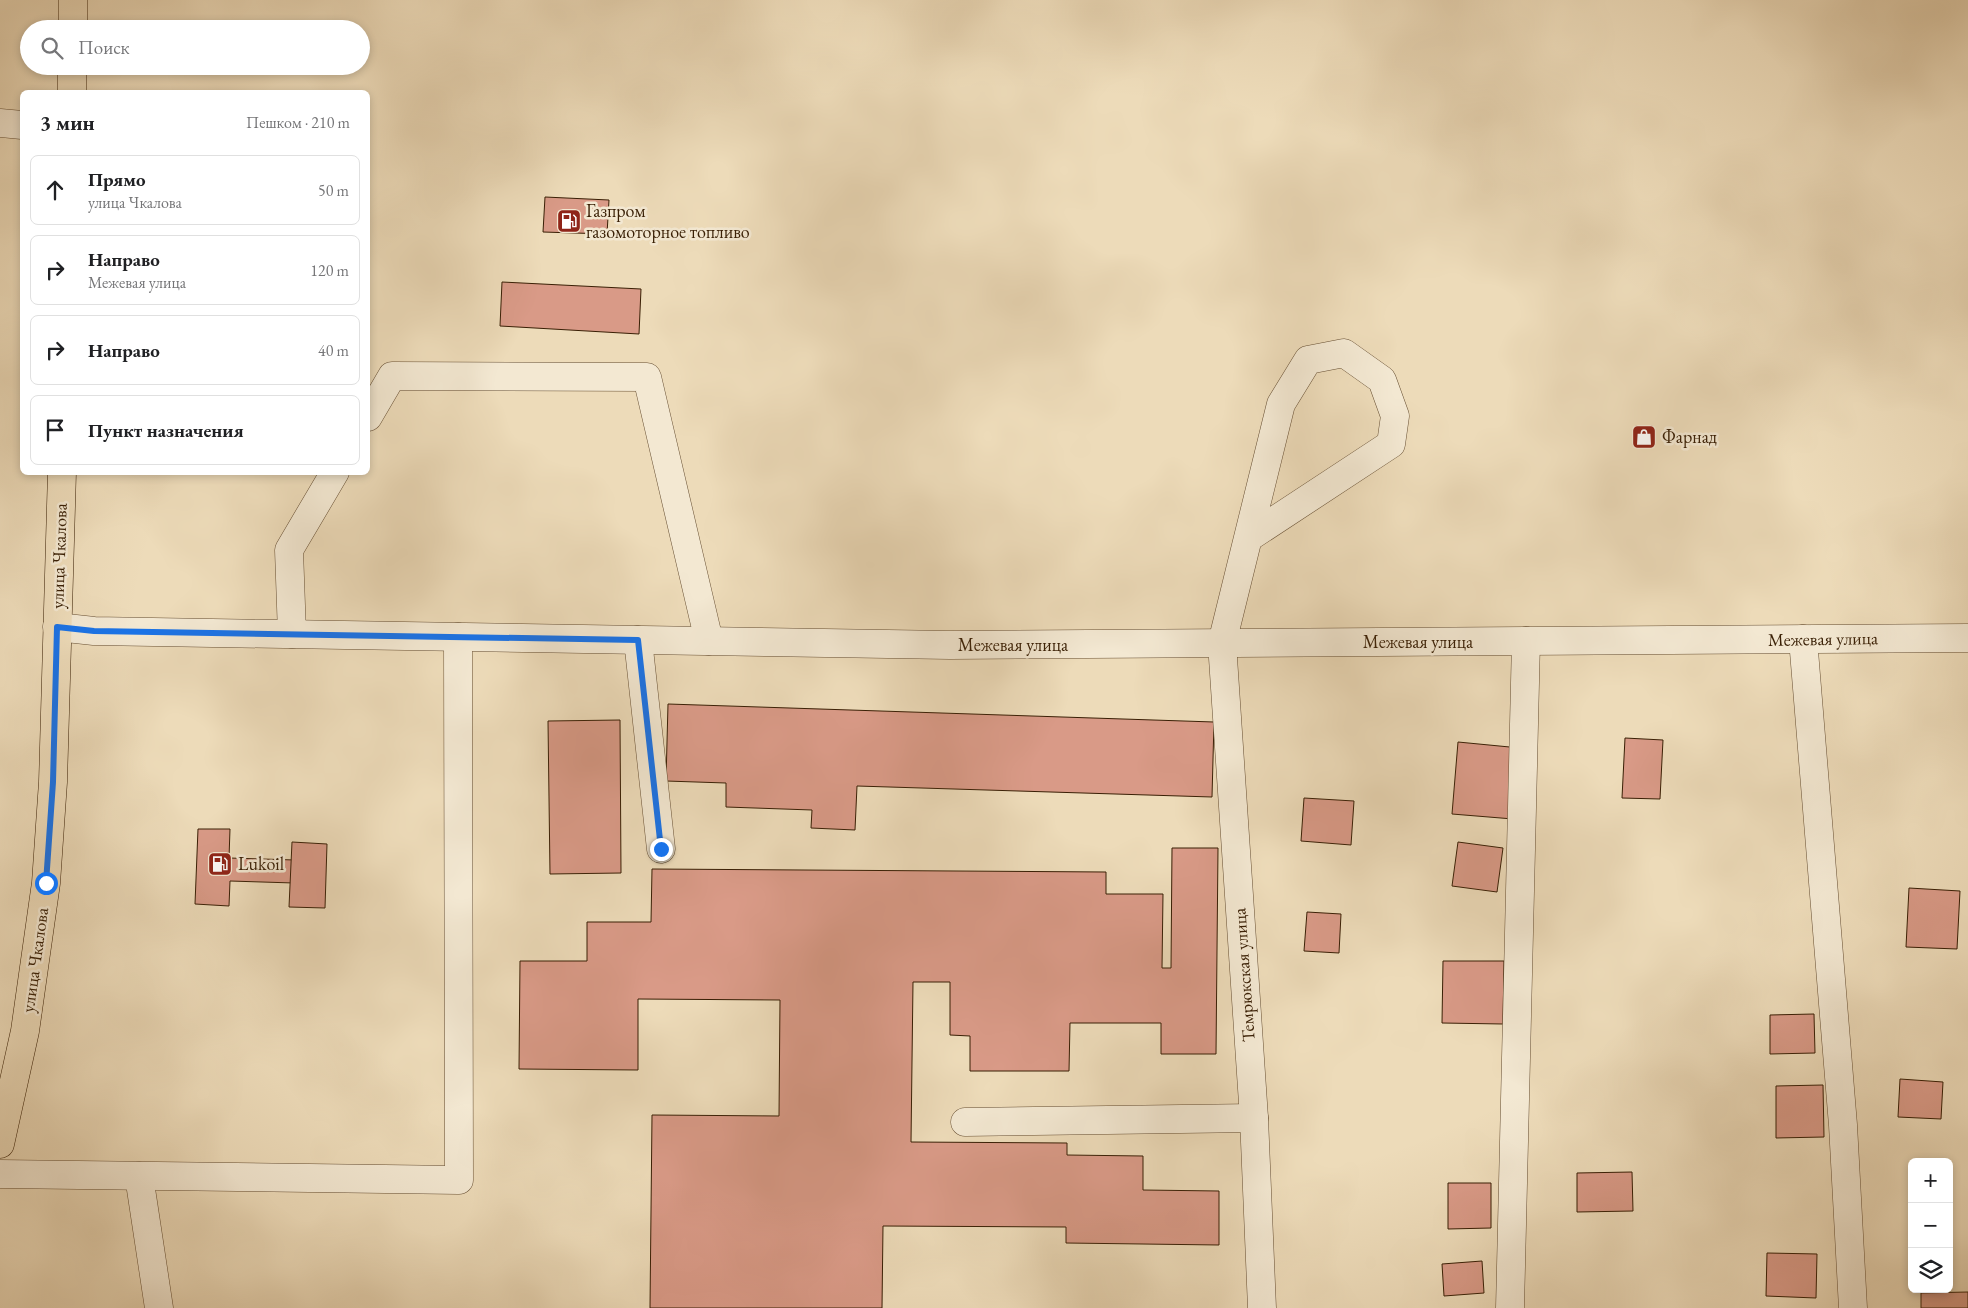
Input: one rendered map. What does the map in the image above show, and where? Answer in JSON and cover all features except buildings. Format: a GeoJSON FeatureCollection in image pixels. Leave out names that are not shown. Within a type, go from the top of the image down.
{"type":"FeatureCollection","features":[{"type":"Feature","properties":{"kind":"main road"},"geometry":{"type":"LineString","coordinates":[[73,0],[73,20]]}},
{"type":"Feature","properties":{"kind":"main road"},"geometry":{"type":"LineString","coordinates":[[72,75],[72,90]]}},
{"type":"Feature","properties":{"kind":"main road","name":"улица Чкалова"},"geometry":{"type":"LineString","coordinates":[[0,1142],[25,1031],[46,883],[53,782],[62,475]]}},
{"type":"Feature","properties":{"kind":"street"},"geometry":{"type":"LineString","coordinates":[[0,123],[20,125]]}},
{"type":"Feature","properties":{"kind":"street","name":"Темрюкская улица"},"geometry":{"type":"LineString","coordinates":[[1248,538],[1391,444],[1395,416],[1382,380],[1344,353],[1308,360],[1281,404],[1222,643],[1254,1118],[1262,1308]]}},
{"type":"Feature","properties":{"kind":"street"},"geometry":{"type":"LineString","coordinates":[[370,414],[392,376],[647,377],[709,641]]}},
{"type":"Feature","properties":{"kind":"street"},"geometry":{"type":"LineString","coordinates":[[292,634],[288,550],[333,475]]}},
{"type":"Feature","properties":{"kind":"street","name":"Межевая улица"},"geometry":{"type":"LineString","coordinates":[[57,627],[94,631],[950,645],[1968,638]]}},
{"type":"Feature","properties":{"kind":"street"},"geometry":{"type":"LineString","coordinates":[[0,1174],[459,1180],[458,637]]}},
{"type":"Feature","properties":{"kind":"street"},"geometry":{"type":"LineString","coordinates":[[1803,639],[1843,1125],[1853,1308]]}},
{"type":"Feature","properties":{"kind":"street"},"geometry":{"type":"LineString","coordinates":[[638,640],[661,849]]}},
{"type":"Feature","properties":{"kind":"street"},"geometry":{"type":"LineString","coordinates":[[1510,1308],[1526,641]]}},
{"type":"Feature","properties":{"kind":"street"},"geometry":{"type":"LineString","coordinates":[[965,1122],[1254,1118]]}},
{"type":"Feature","properties":{"kind":"street"},"geometry":{"type":"LineString","coordinates":[[140,1176],[159,1308]]}},
{"type":"Feature","properties":{"kind":"place","name":"Газпром газомоторное топливо"},"geometry":{"type":"Point","coordinates":[569,221]}},
{"type":"Feature","properties":{"kind":"place","name":"Фарнад"},"geometry":{"type":"Point","coordinates":[1644,437]}},
{"type":"Feature","properties":{"kind":"place","name":"Lukoil"},"geometry":{"type":"Point","coordinates":[220,864]}},
{"type":"Feature","properties":{"kind":"route"},"geometry":{"type":"LineString","coordinates":[[46,883],[53,782],[57,627],[94,631],[638,640],[661,849]]}}]}
